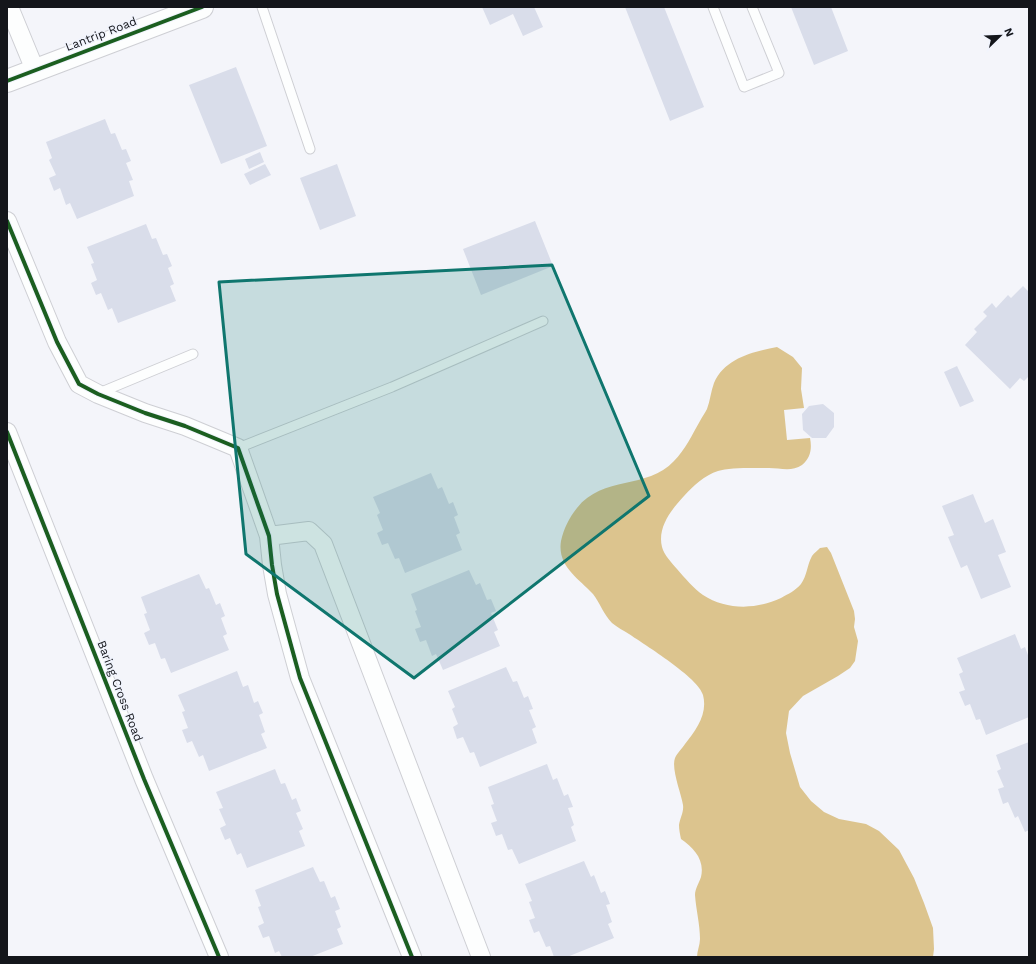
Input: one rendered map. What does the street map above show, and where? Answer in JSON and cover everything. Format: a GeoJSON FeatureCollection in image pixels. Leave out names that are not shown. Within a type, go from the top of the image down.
{"type":"FeatureCollection","features":[{"type":"Feature","properties":{"kind":"street"},"geometry":{"type":"LineString","coordinates":[[9,7],[35,70]]}},
{"type":"Feature","properties":{"kind":"street","name":"Lantrip Road"},"geometry":{"type":"LineString","coordinates":[[7,81],[202,7]]}},
{"type":"Feature","properties":{"kind":"street"},"geometry":{"type":"LineString","coordinates":[[7,221],[57,342],[79,384],[98,394],[145,413],[184,426],[238,448],[269,536],[277,594],[300,678],[412,957]]}},
{"type":"Feature","properties":{"kind":"street","name":"Baring Cross Road"},"geometry":{"type":"LineString","coordinates":[[7,432],[215,956]]}},
{"type":"Feature","properties":{"kind":"street"},"geometry":{"type":"LineString","coordinates":[[269,536],[309,531],[323,544],[481,957]]}},
{"type":"Feature","properties":{"kind":"lane"},"geometry":{"type":"LineString","coordinates":[[262,7],[310,149]]}},
{"type":"Feature","properties":{"kind":"lane"},"geometry":{"type":"LineString","coordinates":[[713,7],[744,87],[779,74],[752,7]]}},
{"type":"Feature","properties":{"kind":"lane"},"geometry":{"type":"LineString","coordinates":[[238,448],[392,387],[543,321]]}},
{"type":"Feature","properties":{"kind":"lane"},"geometry":{"type":"LineString","coordinates":[[98,394],[193,354]]}},
{"type":"Feature","properties":{"kind":"highlighted area"},"geometry":{"type":"Polygon","coordinates":[[[552,265],[649,496],[414,678],[246,554],[219,282],[552,265]]]}},
{"type":"Feature","properties":{"kind":"shaded area"},"geometry":{"type":"Polygon","coordinates":[[[777,347],[793,357],[802,368],[801,389],[804,408],[784,410],[787,440],[810,438],[811,449],[809,456],[802,465],[794,468],[736,468],[723,470],[708,475],[691,488],[670,513],[662,532],[662,547],[666,556],[692,586],[703,595],[721,603],[741,607],[762,605],[789,594],[801,584],[805,578],[810,559],[820,548],[827,547],[831,553],[854,611],[854,627],[858,641],[855,661],[850,668],[803,696],[789,711],[786,733],[790,753],[800,787],[811,801],[824,812],[839,819],[866,824],[879,831],[899,850],[914,878],[933,928],[933,957],[697,957],[700,933],[695,895],[702,871],[700,860],[694,850],[681,839],[679,825],[683,805],[675,775],[674,763],[677,754],[700,721],[704,709],[703,695],[692,680],[682,671],[612,623],[593,594],[575,577],[565,565],[562,558],[562,536],[567,523],[577,508],[599,491],[612,486],[651,476],[663,470],[678,457],[688,442],[707,409],[714,383],[719,374],[732,362],[749,354],[777,347]]]}},
{"type":"Feature","properties":{"kind":"building"},"geometry":{"type":"Polygon","coordinates":[[[482,7],[534,7],[543,27],[523,36],[513,14],[490,25],[482,7]]]}},
{"type":"Feature","properties":{"kind":"building"},"geometry":{"type":"Polygon","coordinates":[[[625,7],[664,7],[704,107],[670,121],[625,7]]]}},
{"type":"Feature","properties":{"kind":"building"},"geometry":{"type":"Polygon","coordinates":[[[791,7],[831,7],[848,51],[814,65],[791,7]]]}},
{"type":"Feature","properties":{"kind":"building"},"geometry":{"type":"Polygon","coordinates":[[[236,67],[267,146],[221,164],[189,85],[236,67]]]}},
{"type":"Feature","properties":{"kind":"building"},"geometry":{"type":"Polygon","coordinates":[[[105,119],[111,134],[115,133],[122,150],[126,149],[131,161],[126,163],[133,180],[129,181],[134,196],[77,219],[70,203],[66,205],[60,188],[54,191],[49,178],[56,175],[49,160],[52,158],[46,142],[105,119]]]}},
{"type":"Feature","properties":{"kind":"building"},"geometry":{"type":"Polygon","coordinates":[[[260,152],[264,162],[249,169],[245,159],[260,152]]]}},
{"type":"Feature","properties":{"kind":"building"},"geometry":{"type":"Polygon","coordinates":[[[265,164],[271,175],[250,185],[244,174],[265,164]]]}},
{"type":"Feature","properties":{"kind":"building"},"geometry":{"type":"Polygon","coordinates":[[[337,164],[356,216],[320,230],[300,178],[337,164]]]}},
{"type":"Feature","properties":{"kind":"building"},"geometry":{"type":"Polygon","coordinates":[[[535,221],[553,266],[481,295],[463,249],[535,221]]]}},
{"type":"Feature","properties":{"kind":"building"},"geometry":{"type":"Polygon","coordinates":[[[146,224],[152,239],[156,238],[163,255],[167,254],[172,266],[168,268],[174,284],[170,286],[176,301],[118,323],[112,308],[108,310],[101,293],[96,295],[91,283],[97,280],[91,264],[94,263],[87,247],[146,224]]]}},
{"type":"Feature","properties":{"kind":"building"},"geometry":{"type":"Polygon","coordinates":[[[1023,286],[1029,292],[1029,376],[1024,381],[1020,378],[1010,389],[965,345],[977,332],[974,329],[987,316],[983,312],[992,303],[996,308],[1008,295],[1011,298],[1023,286]]]}},
{"type":"Feature","properties":{"kind":"building"},"geometry":{"type":"Polygon","coordinates":[[[957,366],[974,401],[960,407],[944,372],[957,366]]]}},
{"type":"Feature","properties":{"kind":"building"},"geometry":{"type":"Polygon","coordinates":[[[823,404],[834,413],[834,427],[826,438],[812,438],[803,430],[802,414],[809,406],[823,404]]]}},
{"type":"Feature","properties":{"kind":"building"},"geometry":{"type":"Polygon","coordinates":[[[431,473],[438,489],[442,487],[449,504],[453,502],[458,515],[454,517],[460,533],[456,535],[462,550],[405,573],[399,558],[395,559],[388,543],[382,545],[377,533],[383,530],[377,515],[380,513],[373,497],[431,473]]]}},
{"type":"Feature","properties":{"kind":"building"},"geometry":{"type":"Polygon","coordinates":[[[973,494],[985,523],[993,519],[1006,552],[998,555],[1011,587],[981,599],[967,565],[961,568],[948,537],[954,535],[942,506],[973,494]]]}},
{"type":"Feature","properties":{"kind":"building"},"geometry":{"type":"Polygon","coordinates":[[[469,570],[476,585],[480,583],[487,600],[491,599],[496,611],[491,613],[498,630],[494,632],[500,646],[443,670],[436,654],[432,656],[426,640],[420,642],[415,629],[421,627],[411,594],[469,570]]]}},
{"type":"Feature","properties":{"kind":"building"},"geometry":{"type":"Polygon","coordinates":[[[199,574],[206,589],[209,588],[216,605],[220,603],[225,616],[221,618],[227,634],[223,636],[229,650],[171,673],[165,658],[161,659],[155,643],[149,645],[144,633],[150,630],[144,614],[147,613],[141,597],[199,574]]]}},
{"type":"Feature","properties":{"kind":"building"},"geometry":{"type":"Polygon","coordinates":[[[1015,634],[1021,649],[1025,647],[1029,658],[1029,717],[986,735],[980,719],[976,720],[970,704],[965,706],[959,692],[965,690],[959,674],[963,672],[957,658],[1015,634]]]}},
{"type":"Feature","properties":{"kind":"building"},"geometry":{"type":"Polygon","coordinates":[[[506,667],[513,682],[517,681],[524,698],[528,696],[533,709],[529,710],[536,727],[532,729],[537,743],[480,767],[474,752],[470,753],[463,737],[457,739],[453,727],[458,724],[452,709],[455,707],[448,691],[506,667]]]}},
{"type":"Feature","properties":{"kind":"building"},"geometry":{"type":"Polygon","coordinates":[[[237,671],[243,687],[248,685],[254,703],[258,701],[263,713],[259,715],[265,732],[261,734],[267,748],[209,771],[203,755],[199,757],[192,741],[187,743],[182,730],[188,728],[182,712],[185,711],[178,695],[237,671]]]}},
{"type":"Feature","properties":{"kind":"building"},"geometry":{"type":"Polygon","coordinates":[[[1029,742],[1029,830],[1025,832],[1018,816],[1015,818],[1008,802],[1003,804],[998,789],[1004,787],[997,771],[1001,769],[996,755],[1029,742]]]}},
{"type":"Feature","properties":{"kind":"building"},"geometry":{"type":"Polygon","coordinates":[[[547,764],[553,780],[557,778],[564,796],[568,794],[573,807],[568,808],[574,825],[571,827],[576,841],[519,864],[512,849],[508,850],[502,834],[496,836],[491,823],[497,821],[491,805],[494,804],[488,787],[547,764]]]}},
{"type":"Feature","properties":{"kind":"building"},"geometry":{"type":"Polygon","coordinates":[[[275,769],[281,784],[285,783],[292,800],[296,798],[301,811],[296,813],[303,829],[299,831],[305,846],[247,868],[241,853],[237,855],[230,838],[225,840],[220,828],[226,825],[219,809],[223,808],[216,792],[275,769]]]}},
{"type":"Feature","properties":{"kind":"building"},"geometry":{"type":"Polygon","coordinates":[[[584,861],[591,877],[594,875],[601,893],[605,891],[610,904],[606,905],[612,922],[608,924],[614,938],[567,957],[554,957],[550,946],[546,947],[539,931],[534,933],[529,920],[535,918],[529,902],[532,901],[525,884],[584,861]]]}},
{"type":"Feature","properties":{"kind":"building"},"geometry":{"type":"Polygon","coordinates":[[[313,867],[320,882],[324,881],[331,898],[335,896],[340,909],[335,911],[341,927],[337,929],[343,944],[310,957],[282,957],[279,951],[275,953],[269,936],[263,938],[258,926],[264,923],[258,907],[261,906],[255,890],[313,867]]]}},
{"type":"Feature","properties":{"kind":"cycle path"},"geometry":{"type":"LineString","coordinates":[[7,81],[202,7]]}},
{"type":"Feature","properties":{"kind":"cycle path"},"geometry":{"type":"LineString","coordinates":[[7,221],[57,342],[79,384],[98,394],[145,413],[185,426],[238,448],[269,536],[277,594],[300,678],[412,957]]}},
{"type":"Feature","properties":{"kind":"cycle path"},"geometry":{"type":"LineString","coordinates":[[7,432],[144,779],[219,957]]}}]}
